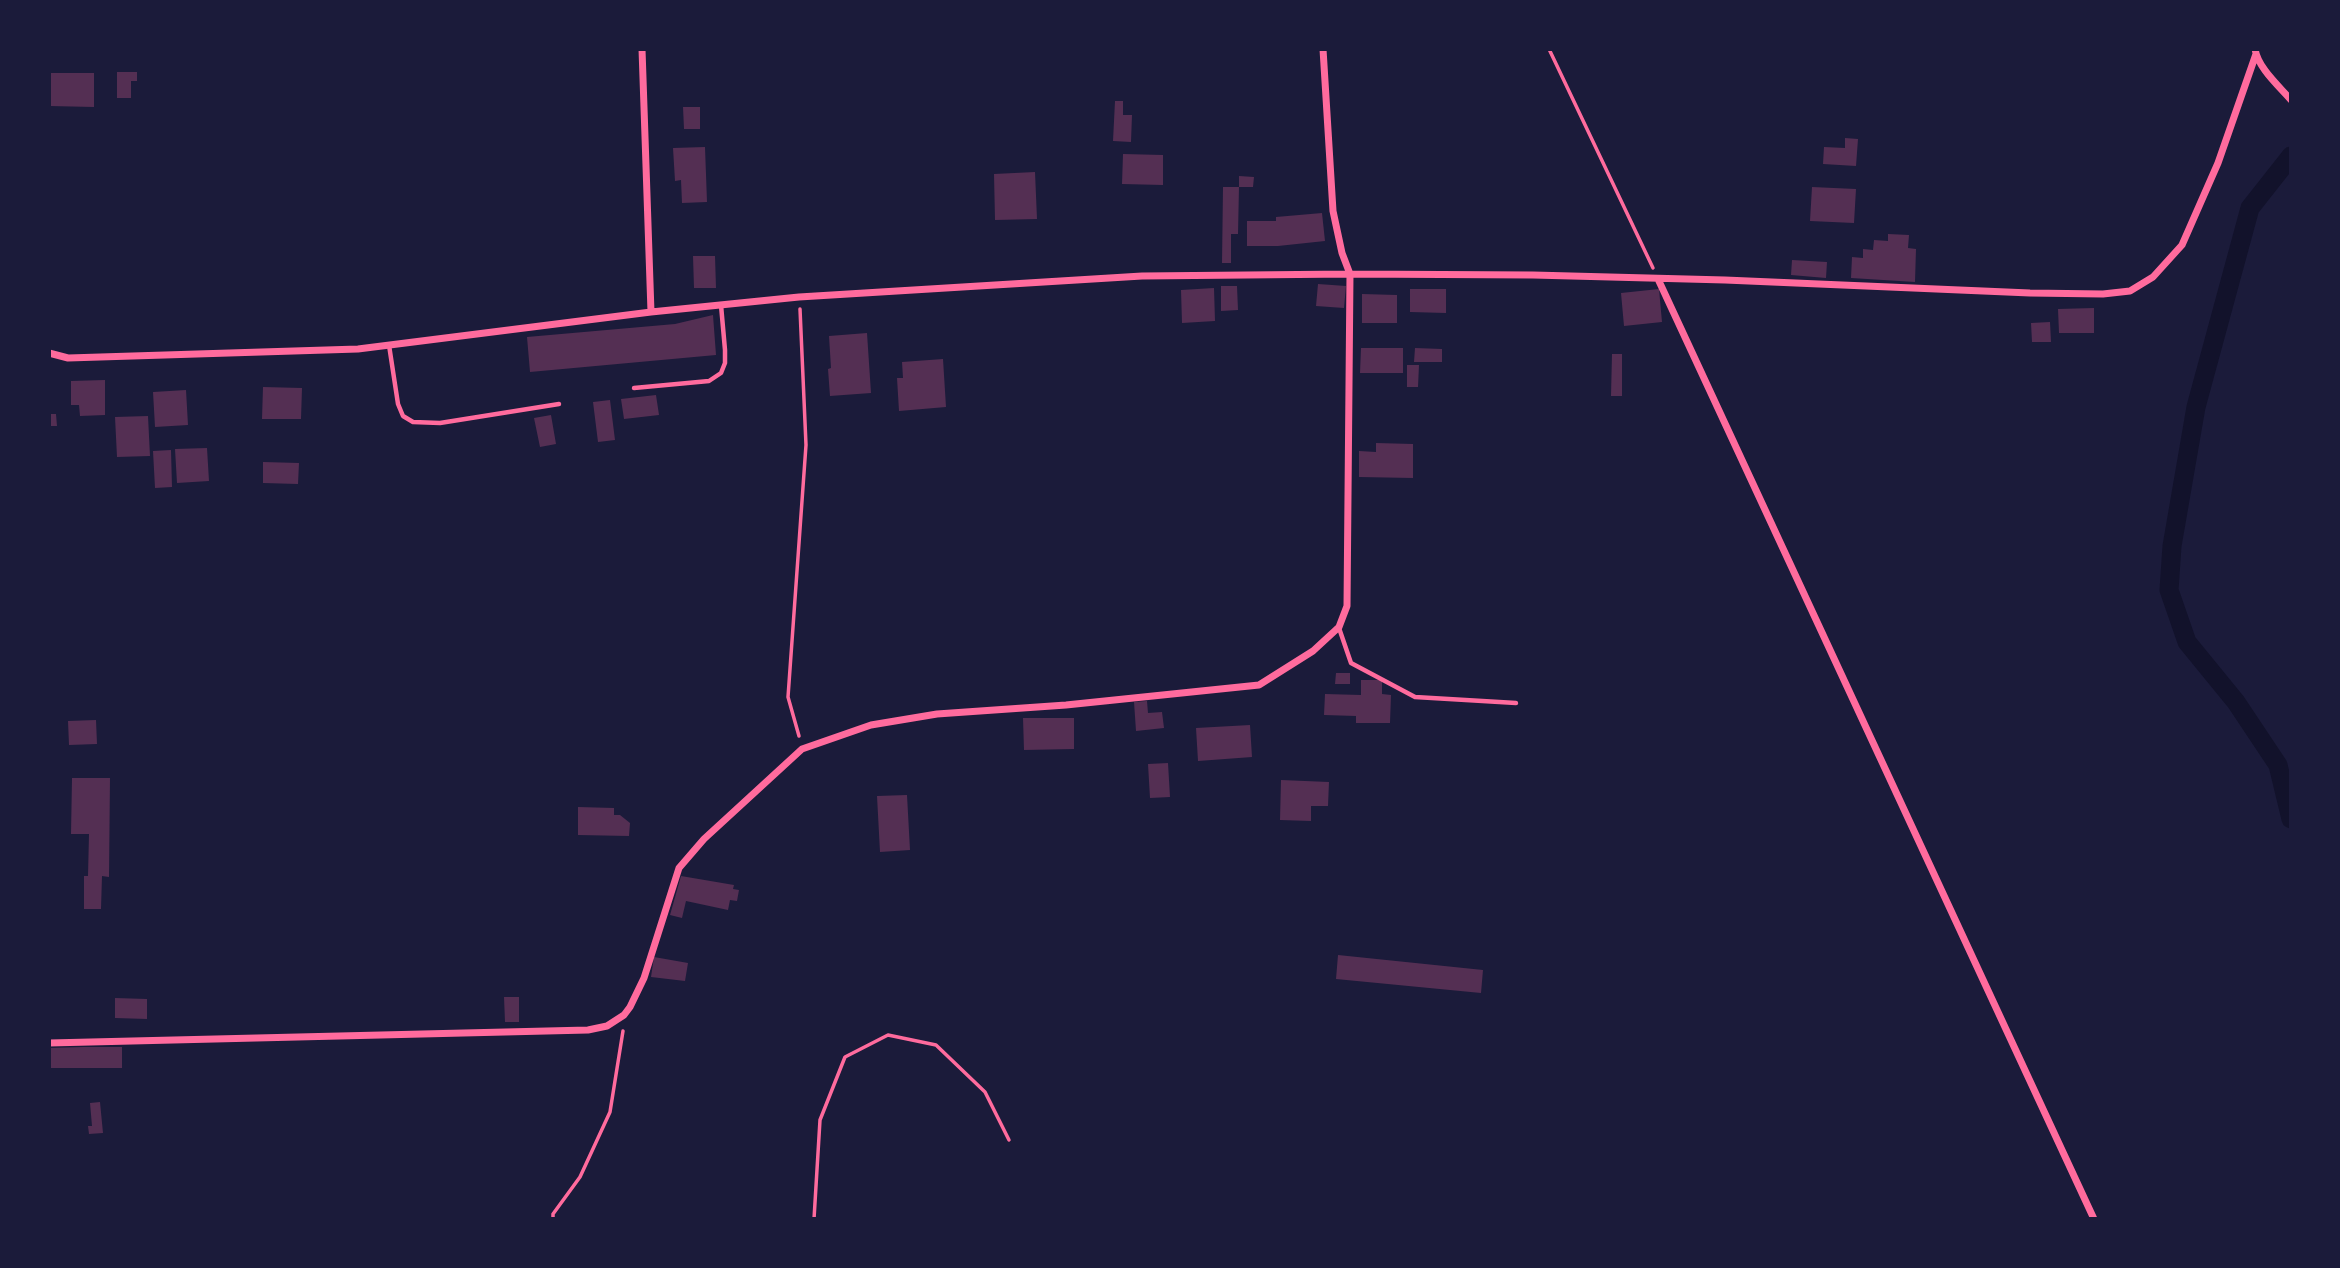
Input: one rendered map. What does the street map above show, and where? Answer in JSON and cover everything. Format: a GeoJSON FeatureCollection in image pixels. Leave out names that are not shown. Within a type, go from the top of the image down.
{"type":"FeatureCollection","features":[{"type":"Feature","properties":{"kind":"street"},"geometry":{"type":"LineString","coordinates":[[642,49],[651,312]]}},
{"type":"Feature","properties":{"kind":"street"},"geometry":{"type":"LineString","coordinates":[[49,1043],[588,1030],[607,1026],[624,1015],[644,978],[679,868],[704,839],[802,748],[871,725],[937,714],[1066,705],[1259,685],[1312,651],[1339,627],[1347,606],[1350,274],[1342,253],[1333,211],[1323,49]]}},
{"type":"Feature","properties":{"kind":"street"},"geometry":{"type":"LineString","coordinates":[[49,353],[68,358],[358,349],[721,304],[1129,277],[1350,274],[1658,279],[2030,293],[2103,294],[2130,291],[2153,277],[2182,245],[2218,163],[2255,52]]}},
{"type":"Feature","properties":{"kind":"street"},"geometry":{"type":"LineString","coordinates":[[2255,52],[2273,80],[2291,100]]}},
{"type":"Feature","properties":{"kind":"street"},"geometry":{"type":"LineString","coordinates":[[1658,279],[2094,1219]]}},
{"type":"Feature","properties":{"kind":"lane"},"geometry":{"type":"LineString","coordinates":[[634,388],[709,381],[721,373],[725,363],[725,351],[721,304]]}},
{"type":"Feature","properties":{"kind":"lane"},"geometry":{"type":"LineString","coordinates":[[389,345],[398,404],[403,416],[413,422],[440,423],[559,404]]}},
{"type":"Feature","properties":{"kind":"lane"},"geometry":{"type":"LineString","coordinates":[[1339,627],[1351,663],[1415,697],[1516,703]]}},
{"type":"Feature","properties":{"kind":"path"},"geometry":{"type":"LineString","coordinates":[[1549,49],[1658,279]]}},
{"type":"Feature","properties":{"kind":"path"},"geometry":{"type":"LineString","coordinates":[[799,297],[806,445],[789,697],[802,748]]}},
{"type":"Feature","properties":{"kind":"path"},"geometry":{"type":"LineString","coordinates":[[553,1219],[553,1214],[580,1177],[610,1112],[624,1015]]}},
{"type":"Feature","properties":{"kind":"path"},"geometry":{"type":"LineString","coordinates":[[814,1219],[820,1120],[845,1057],[888,1035],[936,1045],[985,1092],[1009,1140]]}},
{"type":"Feature","properties":{"kind":"building"},"geometry":{"type":"Polygon","coordinates":[[[117,72],[137,72],[137,81],[131,81],[131,98],[117,98],[117,72]]]}},
{"type":"Feature","properties":{"kind":"building"},"geometry":{"type":"Polygon","coordinates":[[[49,73],[94,73],[94,107],[49,106],[49,73]]]}},
{"type":"Feature","properties":{"kind":"building"},"geometry":{"type":"Polygon","coordinates":[[[1115,101],[1123,101],[1123,115],[1132,115],[1131,142],[1113,141],[1115,101]]]}},
{"type":"Feature","properties":{"kind":"building"},"geometry":{"type":"Polygon","coordinates":[[[683,107],[700,107],[700,129],[684,129],[683,107]]]}},
{"type":"Feature","properties":{"kind":"building"},"geometry":{"type":"Polygon","coordinates":[[[1845,138],[1858,139],[1856,166],[1823,164],[1824,147],[1845,148],[1845,138]]]}},
{"type":"Feature","properties":{"kind":"building"},"geometry":{"type":"Polygon","coordinates":[[[705,147],[707,202],[682,203],[681,180],[675,181],[673,148],[705,147]]]}},
{"type":"Feature","properties":{"kind":"building"},"geometry":{"type":"Polygon","coordinates":[[[1123,154],[1163,155],[1163,185],[1122,184],[1123,154]]]}},
{"type":"Feature","properties":{"kind":"building"},"geometry":{"type":"Polygon","coordinates":[[[1035,172],[1037,219],[995,220],[994,174],[1035,172]]]}},
{"type":"Feature","properties":{"kind":"building"},"geometry":{"type":"Polygon","coordinates":[[[1239,176],[1254,177],[1253,187],[1239,187],[1239,176]]]}},
{"type":"Feature","properties":{"kind":"building"},"geometry":{"type":"Polygon","coordinates":[[[1223,187],[1239,187],[1238,234],[1231,234],[1231,263],[1222,263],[1223,187]]]}},
{"type":"Feature","properties":{"kind":"building"},"geometry":{"type":"Polygon","coordinates":[[[1812,187],[1856,189],[1854,223],[1810,221],[1812,187]]]}},
{"type":"Feature","properties":{"kind":"building"},"geometry":{"type":"Polygon","coordinates":[[[1322,213],[1325,241],[1247,246],[1247,221],[1276,221],[1276,217],[1322,213]]]}},
{"type":"Feature","properties":{"kind":"building"},"geometry":{"type":"Polygon","coordinates":[[[1888,234],[1909,235],[1908,248],[1916,249],[1915,282],[1851,278],[1852,257],[1863,258],[1863,249],[1873,250],[1874,240],[1888,241],[1888,234]]]}},
{"type":"Feature","properties":{"kind":"building"},"geometry":{"type":"Polygon","coordinates":[[[693,256],[715,256],[716,288],[694,288],[693,256]]]}},
{"type":"Feature","properties":{"kind":"building"},"geometry":{"type":"Polygon","coordinates":[[[1792,260],[1827,262],[1826,278],[1791,275],[1792,260]]]}},
{"type":"Feature","properties":{"kind":"building"},"geometry":{"type":"Polygon","coordinates":[[[1318,284],[1346,286],[1344,308],[1316,306],[1318,284]]]}},
{"type":"Feature","properties":{"kind":"building"},"geometry":{"type":"Polygon","coordinates":[[[1221,286],[1237,286],[1238,310],[1221,311],[1221,286]]]}},
{"type":"Feature","properties":{"kind":"building"},"geometry":{"type":"Polygon","coordinates":[[[1214,288],[1215,321],[1182,323],[1181,290],[1214,288]]]}},
{"type":"Feature","properties":{"kind":"building"},"geometry":{"type":"Polygon","coordinates":[[[1410,289],[1446,289],[1446,313],[1410,312],[1410,289]]]}},
{"type":"Feature","properties":{"kind":"building"},"geometry":{"type":"Polygon","coordinates":[[[1659,289],[1662,322],[1624,326],[1621,293],[1659,289]]]}},
{"type":"Feature","properties":{"kind":"building"},"geometry":{"type":"Polygon","coordinates":[[[1362,294],[1397,295],[1397,323],[1362,323],[1362,294]]]}},
{"type":"Feature","properties":{"kind":"building"},"geometry":{"type":"Polygon","coordinates":[[[2094,308],[2094,333],[2059,333],[2058,309],[2094,308]]]}},
{"type":"Feature","properties":{"kind":"building"},"geometry":{"type":"Polygon","coordinates":[[[713,315],[716,355],[530,372],[527,337],[675,324],[713,315]]]}},
{"type":"Feature","properties":{"kind":"building"},"geometry":{"type":"Polygon","coordinates":[[[2050,322],[2051,342],[2032,342],[2031,323],[2050,322]]]}},
{"type":"Feature","properties":{"kind":"building"},"geometry":{"type":"Polygon","coordinates":[[[867,333],[871,393],[830,396],[829,336],[867,333]]]}},
{"type":"Feature","properties":{"kind":"building"},"geometry":{"type":"Polygon","coordinates":[[[1361,348],[1403,348],[1403,373],[1360,373],[1361,348]]]}},
{"type":"Feature","properties":{"kind":"building"},"geometry":{"type":"Polygon","coordinates":[[[1415,348],[1442,349],[1442,362],[1414,362],[1415,348]]]}},
{"type":"Feature","properties":{"kind":"building"},"geometry":{"type":"Polygon","coordinates":[[[1612,354],[1622,354],[1622,396],[1611,396],[1612,354]]]}},
{"type":"Feature","properties":{"kind":"building"},"geometry":{"type":"Polygon","coordinates":[[[943,359],[946,407],[899,411],[897,378],[903,378],[902,362],[943,359]]]}},
{"type":"Feature","properties":{"kind":"building"},"geometry":{"type":"Polygon","coordinates":[[[1407,365],[1419,365],[1418,387],[1407,387],[1407,365]]]}},
{"type":"Feature","properties":{"kind":"building"},"geometry":{"type":"Polygon","coordinates":[[[105,380],[105,415],[80,416],[79,405],[71,405],[71,381],[105,380]]]}},
{"type":"Feature","properties":{"kind":"building"},"geometry":{"type":"Polygon","coordinates":[[[263,387],[302,388],[301,419],[262,419],[263,387]]]}},
{"type":"Feature","properties":{"kind":"building"},"geometry":{"type":"Polygon","coordinates":[[[186,390],[188,425],[155,427],[153,392],[186,390]]]}},
{"type":"Feature","properties":{"kind":"building"},"geometry":{"type":"Polygon","coordinates":[[[656,395],[659,415],[624,419],[621,399],[656,395]]]}},
{"type":"Feature","properties":{"kind":"building"},"geometry":{"type":"Polygon","coordinates":[[[610,400],[615,440],[598,442],[593,402],[610,400]]]}},
{"type":"Feature","properties":{"kind":"building"},"geometry":{"type":"Polygon","coordinates":[[[49,414],[56,414],[57,426],[49,426],[49,414]]]}},
{"type":"Feature","properties":{"kind":"building"},"geometry":{"type":"Polygon","coordinates":[[[551,415],[556,444],[540,447],[534,418],[551,415]]]}},
{"type":"Feature","properties":{"kind":"building"},"geometry":{"type":"Polygon","coordinates":[[[148,416],[150,456],[117,457],[115,417],[148,416]]]}},
{"type":"Feature","properties":{"kind":"building"},"geometry":{"type":"Polygon","coordinates":[[[1376,443],[1413,444],[1413,478],[1359,477],[1359,451],[1376,452],[1376,443]]]}},
{"type":"Feature","properties":{"kind":"building"},"geometry":{"type":"Polygon","coordinates":[[[207,448],[209,481],[177,483],[175,449],[207,448]]]}},
{"type":"Feature","properties":{"kind":"building"},"geometry":{"type":"Polygon","coordinates":[[[171,450],[172,487],[155,488],[153,451],[171,450]]]}},
{"type":"Feature","properties":{"kind":"building"},"geometry":{"type":"Polygon","coordinates":[[[263,462],[299,463],[298,484],[263,483],[263,462]]]}},
{"type":"Feature","properties":{"kind":"building"},"geometry":{"type":"Polygon","coordinates":[[[1336,673],[1350,673],[1350,684],[1335,684],[1336,673]]]}},
{"type":"Feature","properties":{"kind":"building"},"geometry":{"type":"Polygon","coordinates":[[[1361,680],[1382,680],[1382,694],[1391,695],[1390,723],[1356,723],[1356,716],[1324,715],[1325,694],[1361,695],[1361,680]]]}},
{"type":"Feature","properties":{"kind":"building"},"geometry":{"type":"Polygon","coordinates":[[[1147,701],[1148,713],[1162,712],[1164,728],[1136,731],[1134,702],[1147,701]]]}},
{"type":"Feature","properties":{"kind":"building"},"geometry":{"type":"Polygon","coordinates":[[[1023,718],[1074,718],[1074,749],[1024,750],[1023,718]]]}},
{"type":"Feature","properties":{"kind":"building"},"geometry":{"type":"Polygon","coordinates":[[[96,720],[97,744],[69,745],[68,721],[96,720]]]}},
{"type":"Feature","properties":{"kind":"building"},"geometry":{"type":"Polygon","coordinates":[[[1250,725],[1252,757],[1198,761],[1196,728],[1250,725]]]}},
{"type":"Feature","properties":{"kind":"building"},"geometry":{"type":"Polygon","coordinates":[[[1168,763],[1170,797],[1150,798],[1148,764],[1168,763]]]}},
{"type":"Feature","properties":{"kind":"building"},"geometry":{"type":"Polygon","coordinates":[[[72,778],[110,778],[109,877],[102,876],[101,909],[84,909],[84,876],[88,876],[89,834],[71,834],[72,778]]]}},
{"type":"Feature","properties":{"kind":"building"},"geometry":{"type":"Polygon","coordinates":[[[1281,780],[1329,782],[1328,806],[1311,806],[1311,821],[1280,820],[1281,780]]]}},
{"type":"Feature","properties":{"kind":"building"},"geometry":{"type":"Polygon","coordinates":[[[907,795],[910,850],[880,852],[877,796],[907,795]]]}},
{"type":"Feature","properties":{"kind":"building"},"geometry":{"type":"Polygon","coordinates":[[[578,807],[614,808],[614,815],[620,815],[630,823],[629,836],[578,835],[578,807]]]}},
{"type":"Feature","properties":{"kind":"building"},"geometry":{"type":"Polygon","coordinates":[[[681,876],[734,885],[733,889],[739,890],[737,901],[730,900],[728,910],[686,901],[682,918],[670,915],[681,876]]]}},
{"type":"Feature","properties":{"kind":"building"},"geometry":{"type":"Polygon","coordinates":[[[1338,955],[1483,970],[1481,993],[1336,979],[1338,955]]]}},
{"type":"Feature","properties":{"kind":"building"},"geometry":{"type":"Polygon","coordinates":[[[654,957],[688,963],[685,981],[651,977],[654,957]]]}},
{"type":"Feature","properties":{"kind":"building"},"geometry":{"type":"Polygon","coordinates":[[[504,997],[519,997],[519,1022],[505,1022],[504,997]]]}},
{"type":"Feature","properties":{"kind":"building"},"geometry":{"type":"Polygon","coordinates":[[[115,998],[147,999],[147,1019],[115,1018],[115,998]]]}},
{"type":"Feature","properties":{"kind":"building"},"geometry":{"type":"Polygon","coordinates":[[[122,1047],[122,1068],[49,1068],[49,1048],[122,1047]]]}},
{"type":"Feature","properties":{"kind":"building"},"geometry":{"type":"Polygon","coordinates":[[[100,1102],[103,1133],[89,1134],[88,1126],[92,1126],[90,1103],[100,1102]]]}},
{"type":"Feature","properties":{"kind":"waterway"},"geometry":{"type":"LineString","coordinates":[[2291,156],[2250,208],[2196,407],[2172,546],[2169,590],[2187,642],[2236,702],[2278,765],[2291,819]]}}]}
